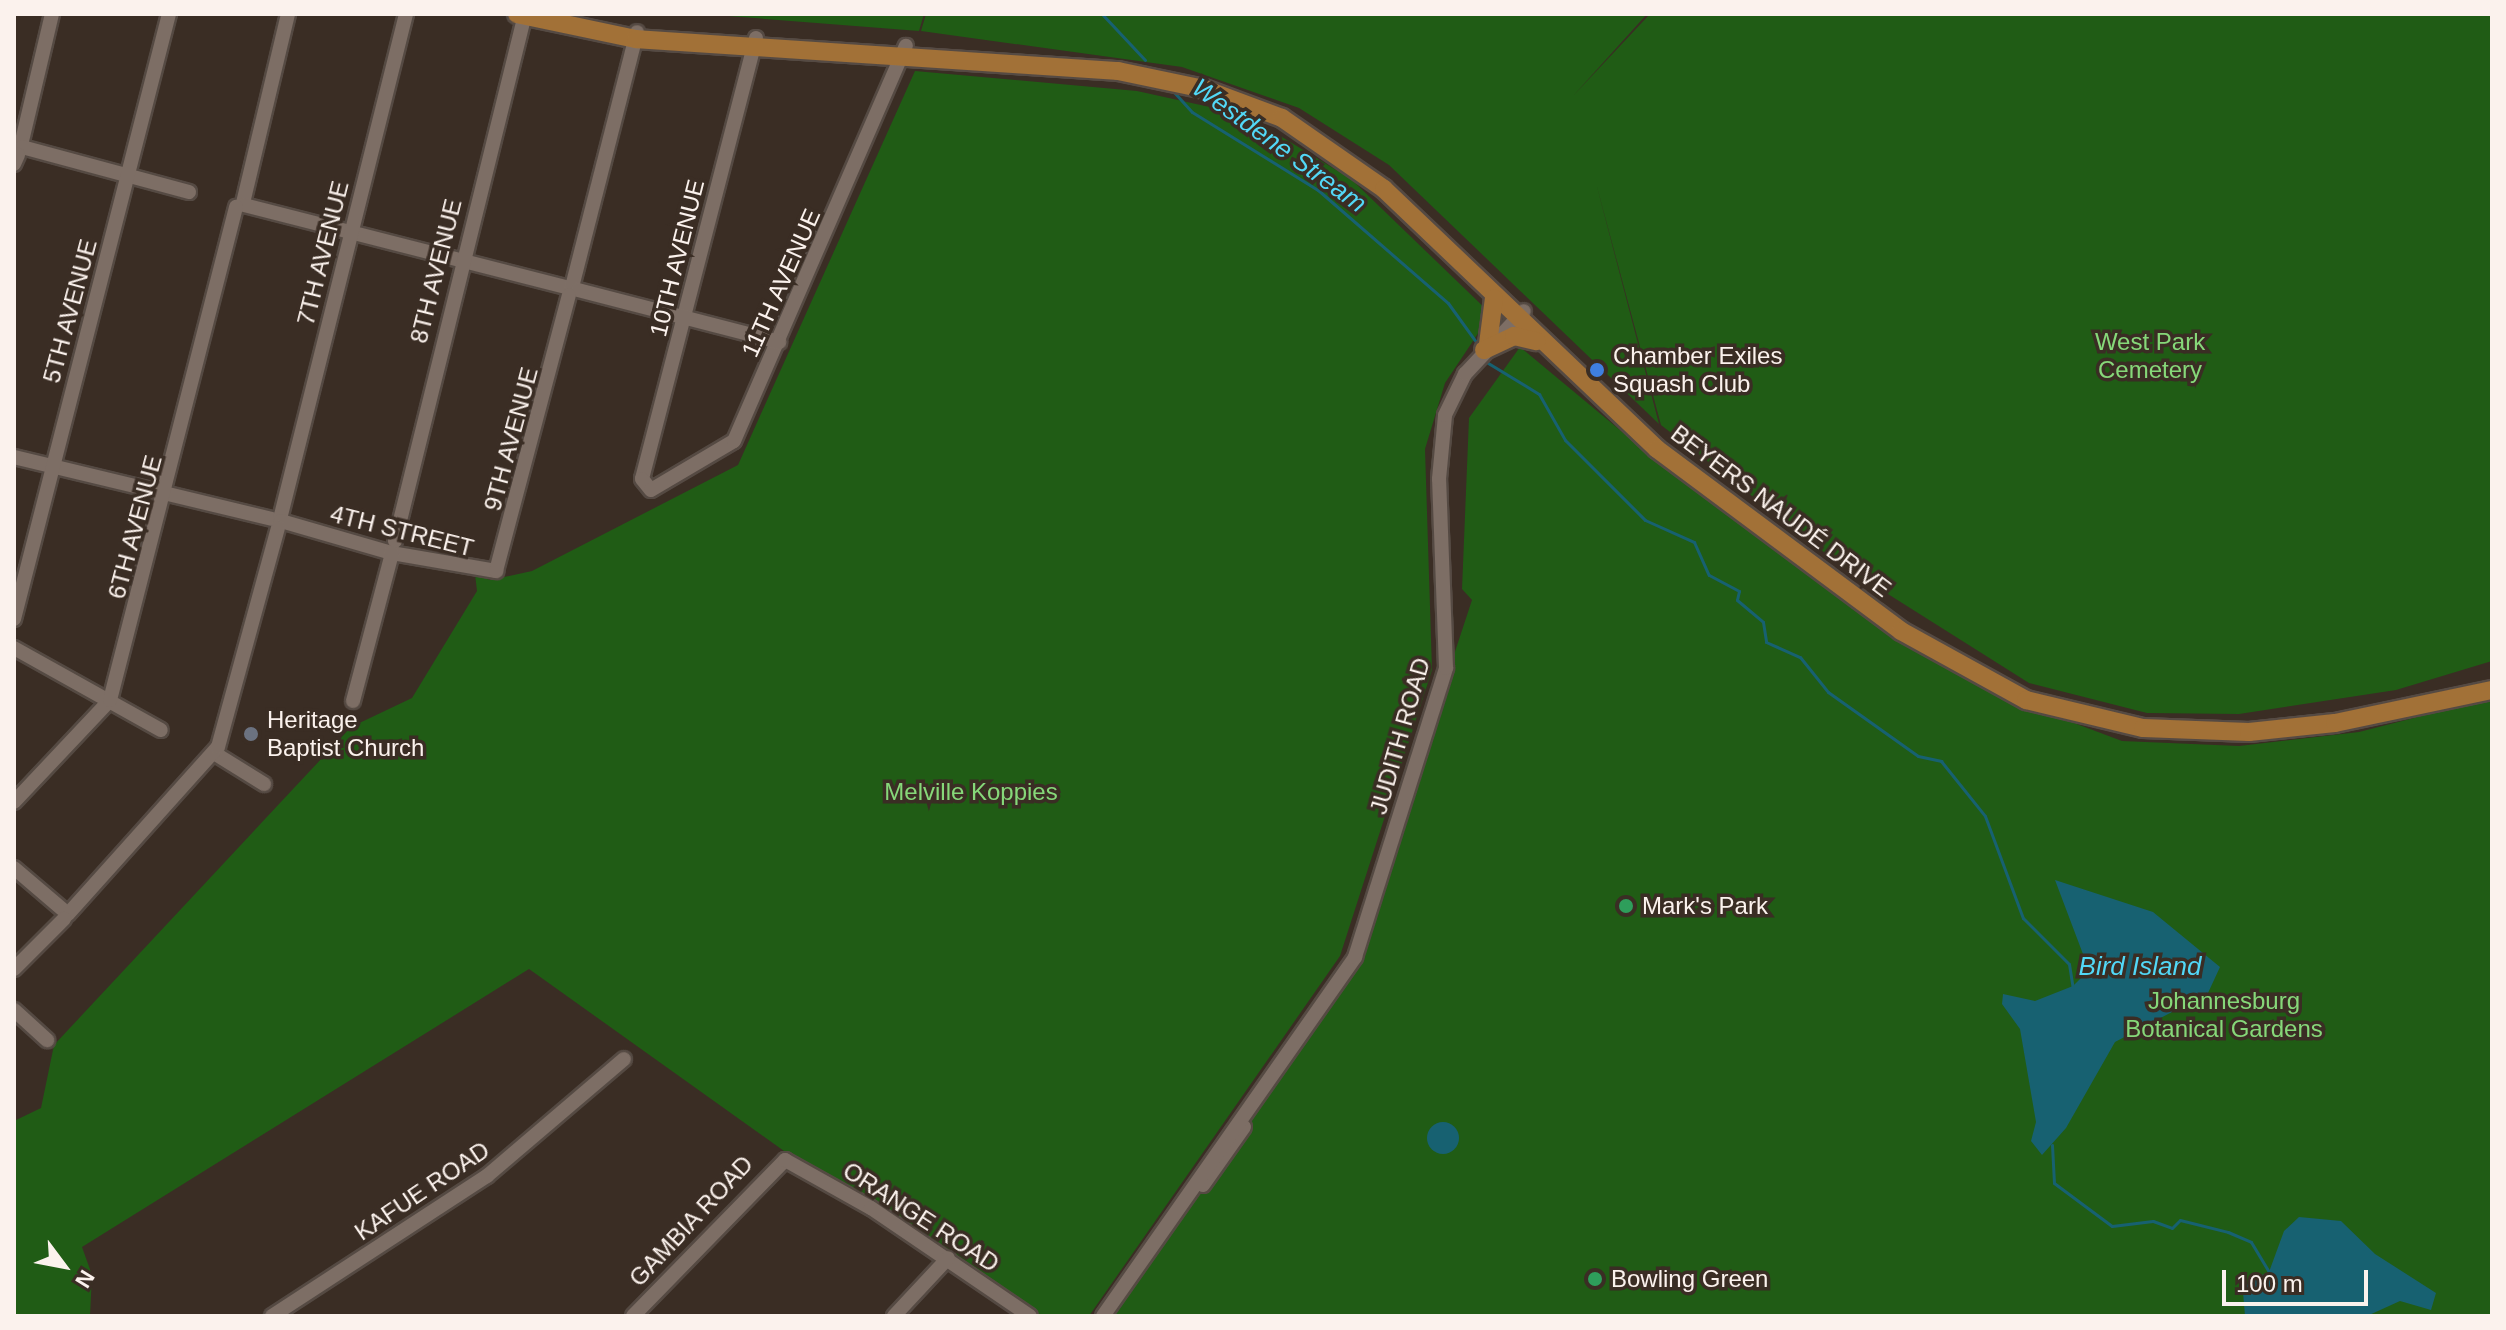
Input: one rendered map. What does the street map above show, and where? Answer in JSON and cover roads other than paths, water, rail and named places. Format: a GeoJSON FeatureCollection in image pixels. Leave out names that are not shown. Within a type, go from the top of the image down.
{"type":"FeatureCollection","features":[{"type":"Feature","properties":{"kind":"main road"},"geometry":{"type":"LineString","coordinates":[[527,15],[637,36],[905,51]]}},
{"type":"Feature","properties":{"kind":"main road","name":"BEYERS NAUDÉ DRIVE"},"geometry":{"type":"LineString","coordinates":[[905,51],[1118,71],[1259,108],[1368,175],[1494,298],[1520,315],[1539,342],[1612,412],[1760,528],[1936,654],[2026,700],[2143,728],[2249,732],[2335,723],[2492,690]]}},
{"type":"Feature","properties":{"kind":"main road","name":"BEYERS NAUDÉ DRIVE"},"geometry":{"type":"LineString","coordinates":[[905,51],[1142,67],[1280,106],[1383,174],[1520,315],[1714,482],[1949,651],[2026,690],[2144,719],[2211,724],[2319,717],[2492,678]]}},
{"type":"Feature","properties":{"kind":"main road"},"geometry":{"type":"LineString","coordinates":[[1486,347],[1494,298]]}},
{"type":"Feature","properties":{"kind":"main road"},"geometry":{"type":"LineString","coordinates":[[1486,347],[1514,336],[1539,342]]}},
{"type":"Feature","properties":{"kind":"street"},"geometry":{"type":"LineString","coordinates":[[52,14],[17,151],[189,192]]}},
{"type":"Feature","properties":{"kind":"street","name":"5TH AVENUE"},"geometry":{"type":"LineString","coordinates":[[14,619],[169,14]]}},
{"type":"Feature","properties":{"kind":"street","name":"6TH AVENUE"},"geometry":{"type":"LineString","coordinates":[[14,802],[110,700],[166,495],[288,14]]}},
{"type":"Feature","properties":{"kind":"street","name":"7TH AVENUE"},"geometry":{"type":"LineString","coordinates":[[14,969],[60,912],[83,894],[214,753],[282,502],[406,14]]}},
{"type":"Feature","properties":{"kind":"street","name":"8TH AVENUE"},"geometry":{"type":"LineString","coordinates":[[353,701],[394,547],[460,262],[527,15]]}},
{"type":"Feature","properties":{"kind":"street","name":"9TH AVENUE"},"geometry":{"type":"LineString","coordinates":[[493,573],[573,292],[637,36]]}},
{"type":"Feature","properties":{"kind":"street","name":"10TH AVENUE"},"geometry":{"type":"LineString","coordinates":[[647,488],[642,479],[754,42]]}},
{"type":"Feature","properties":{"kind":"street","name":"11TH AVENUE"},"geometry":{"type":"LineString","coordinates":[[647,488],[654,491],[727,450],[779,342],[905,51]]}},
{"type":"Feature","properties":{"kind":"street"},"geometry":{"type":"LineString","coordinates":[[240,206],[779,342]]}},
{"type":"Feature","properties":{"kind":"street","name":"JUDITH ROAD"},"geometry":{"type":"LineString","coordinates":[[1103,1316],[1172,1219],[1231,1148],[1274,1075],[1357,952],[1445,676],[1440,443],[1456,390],[1486,347],[1520,315]]}},
{"type":"Feature","properties":{"kind":"street","name":"4TH STREET"},"geometry":{"type":"LineString","coordinates":[[14,457],[276,523],[394,547],[493,573]]}},
{"type":"Feature","properties":{"kind":"street"},"geometry":{"type":"LineString","coordinates":[[14,648],[161,730]]}},
{"type":"Feature","properties":{"kind":"street"},"geometry":{"type":"LineString","coordinates":[[214,753],[264,784]]}},
{"type":"Feature","properties":{"kind":"street"},"geometry":{"type":"LineString","coordinates":[[14,868],[60,912]]}},
{"type":"Feature","properties":{"kind":"street"},"geometry":{"type":"LineString","coordinates":[[14,1010],[47,1040]]}},
{"type":"Feature","properties":{"kind":"street","name":"KAFUE ROAD"},"geometry":{"type":"LineString","coordinates":[[272,1316],[464,1194],[624,1059]]}},
{"type":"Feature","properties":{"kind":"street","name":"ORANGE ROAD"},"geometry":{"type":"LineString","coordinates":[[785,1160],[948,1258],[1030,1316]]}},
{"type":"Feature","properties":{"kind":"street","name":"GAMBIA ROAD"},"geometry":{"type":"LineString","coordinates":[[633,1316],[785,1160]]}},
{"type":"Feature","properties":{"kind":"street"},"geometry":{"type":"LineString","coordinates":[[894,1316],[948,1258]]}},
{"type":"Feature","properties":{"kind":"water","name":"Bird Island"},"geometry":{"type":"Polygon","coordinates":[[[2055,880],[2153,912],[2220,967],[2208,993],[2115,1042],[2066,1128],[2042,1155],[2031,1141],[2036,1122],[2020,1029],[2002,1004],[2003,994],[2035,1001],[2073,986],[2089,970],[2055,880]]]}},
{"type":"Feature","properties":{"kind":"water"},"geometry":{"type":"Polygon","coordinates":[[[1443,1122],[1454,1127],[1459,1138],[1454,1149],[1443,1154],[1432,1149],[1427,1138],[1432,1127],[1443,1122]]]}},
{"type":"Feature","properties":{"kind":"water"},"geometry":{"type":"Polygon","coordinates":[[[2299,1217],[2341,1221],[2375,1254],[2436,1293],[2431,1310],[2400,1301],[2367,1316],[2245,1316],[2243,1292],[2250,1280],[2269,1272],[2284,1231],[2299,1217]]]}},
{"type":"Feature","properties":{"kind":"waterway","name":"Westdene Stream"},"geometry":{"type":"LineString","coordinates":[[1102,14],[1145,60]]}},
{"type":"Feature","properties":{"kind":"waterway","name":"Westdene Stream"},"geometry":{"type":"LineString","coordinates":[[1173,91],[1192,112],[1318,190],[1448,303],[1476,342]]}},
{"type":"Feature","properties":{"kind":"waterway","name":"Westdene Stream"},"geometry":{"type":"LineString","coordinates":[[1488,363],[1539,394],[1565,440],[1645,520],[1694,542],[1709,575],[1739,591],[1737,600],[1763,622],[1766,642],[1800,657],[1828,692],[1918,756],[1941,761],[1985,816],[2023,918],[2069,964],[2073,988]]}},
{"type":"Feature","properties":{"kind":"waterway","name":"Westdene Stream"},"geometry":{"type":"LineString","coordinates":[[2052,1145],[2054,1183],[2112,1226],[2153,1221],[2172,1228],[2180,1220],[2228,1232],[2251,1242],[2271,1275]]}},
{"type":"Feature","properties":{"kind":"place","name":"Chamber Exiles Squash Club"},"geometry":{"type":"Point","coordinates":[1597,370]}},
{"type":"Feature","properties":{"kind":"place","name":"Heritage Baptist Church"},"geometry":{"type":"Point","coordinates":[251,734]}},
{"type":"Feature","properties":{"kind":"place","name":"Mark's Park"},"geometry":{"type":"Point","coordinates":[1626,906]}},
{"type":"Feature","properties":{"kind":"place","name":"Bowling Green"},"geometry":{"type":"Point","coordinates":[1595,1279]}},
{"type":"Feature","properties":{"kind":"park label","name":"West Park Cemetery"},"geometry":{"type":"Point","coordinates":[2150,356]}},
{"type":"Feature","properties":{"kind":"park label","name":"Melville Koppies"},"geometry":{"type":"Point","coordinates":[971,792]}},
{"type":"Feature","properties":{"kind":"park label","name":"Johannesburg Botanical Gardens"},"geometry":{"type":"Point","coordinates":[2224,1015]}}]}
